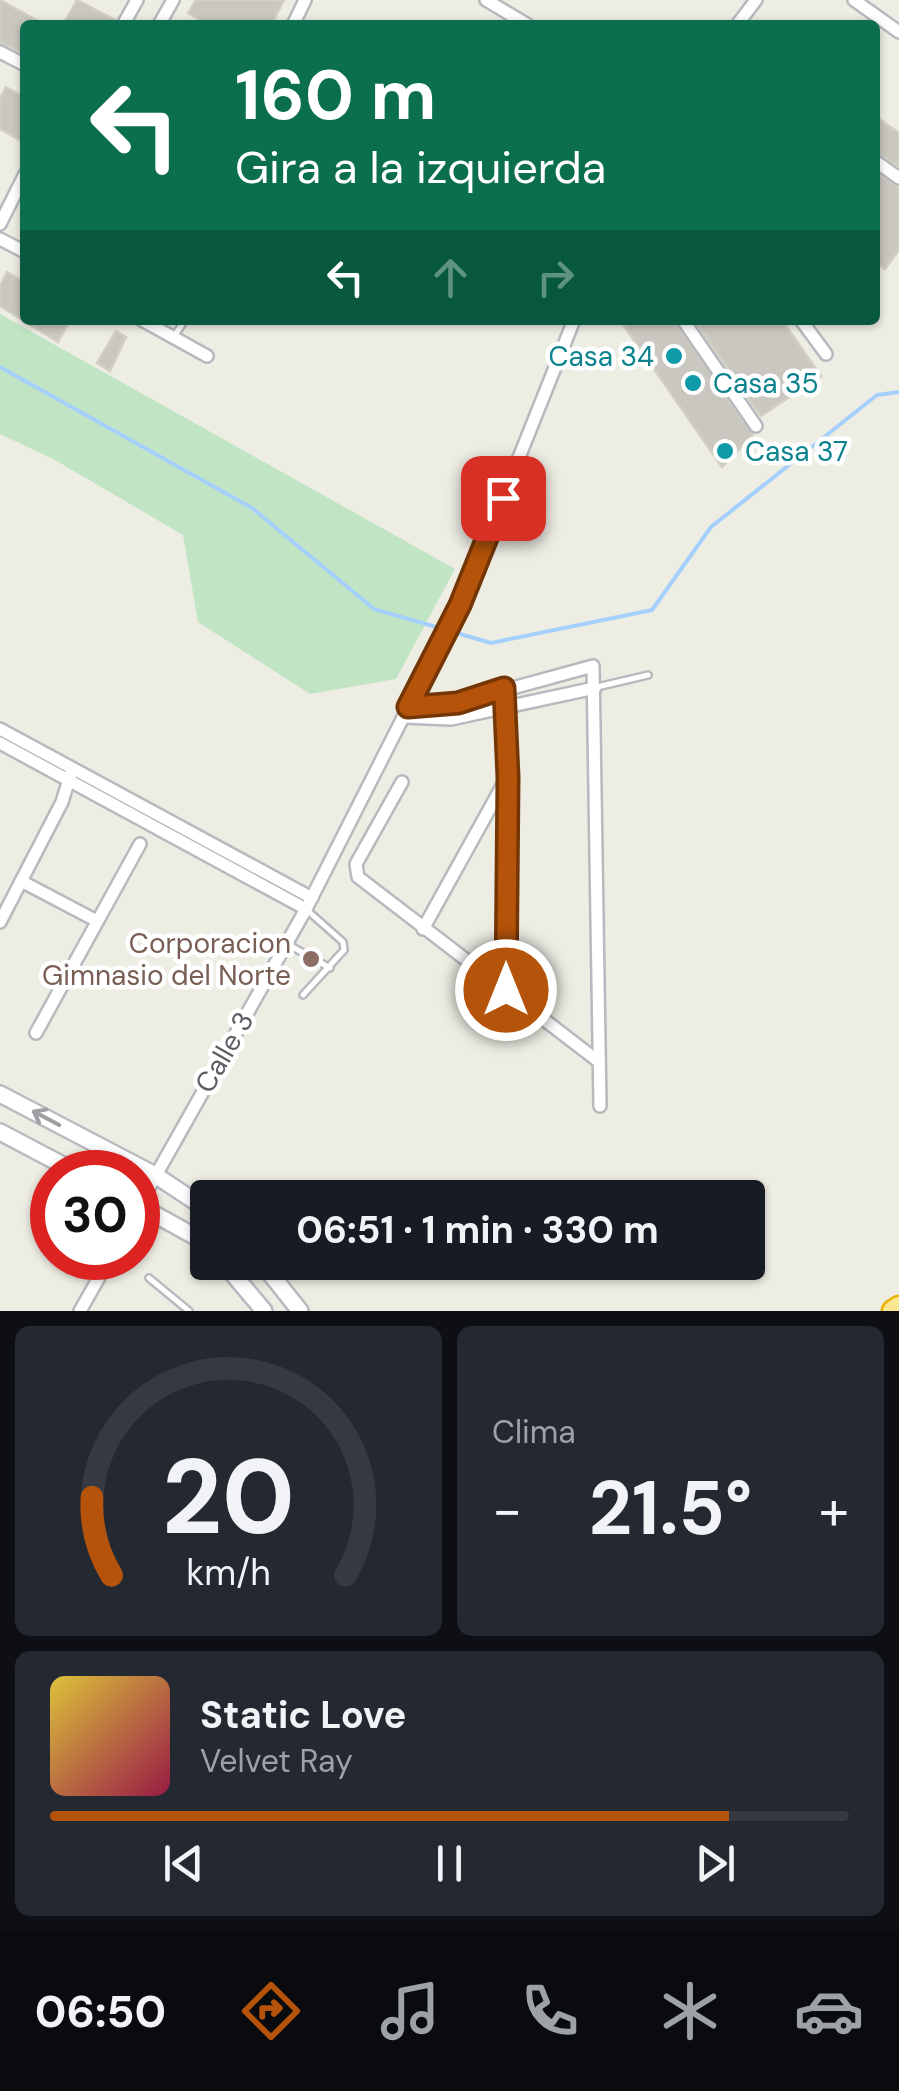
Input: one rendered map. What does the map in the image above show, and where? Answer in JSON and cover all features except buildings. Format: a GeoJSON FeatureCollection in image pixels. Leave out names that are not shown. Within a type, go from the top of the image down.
{"type":"FeatureCollection","features":[{"type":"Feature","properties":{"kind":"main road"},"geometry":{"type":"LineString","coordinates":[[0,1094],[108,1150]]}},
{"type":"Feature","properties":{"kind":"main road"},"geometry":{"type":"LineString","coordinates":[[0,1132],[34,1150]]}},
{"type":"Feature","properties":{"kind":"main road"},"geometry":{"type":"LineString","coordinates":[[160,1177],[190,1198]]}},
{"type":"Feature","properties":{"kind":"main road"},"geometry":{"type":"LineString","coordinates":[[160,1218],[190,1234]]}},
{"type":"Feature","properties":{"kind":"main road"},"geometry":{"type":"LineString","coordinates":[[238,1280],[264,1311]]}},
{"type":"Feature","properties":{"kind":"main road"},"geometry":{"type":"LineString","coordinates":[[276,1280],[300,1311]]}},
{"type":"Feature","properties":{"kind":"street"},"geometry":{"type":"LineString","coordinates":[[486,0],[520,20]]}},
{"type":"Feature","properties":{"kind":"street"},"geometry":{"type":"LineString","coordinates":[[741,20],[756,0]]}},
{"type":"Feature","properties":{"kind":"street"},"geometry":{"type":"LineString","coordinates":[[854,0],[899,32]]}},
{"type":"Feature","properties":{"kind":"street"},"geometry":{"type":"LineString","coordinates":[[0,224],[20,184]]}},
{"type":"Feature","properties":{"kind":"street"},"geometry":{"type":"LineString","coordinates":[[151,325],[207,356]]}},
{"type":"Feature","properties":{"kind":"street","name":"Calle 3"},"geometry":{"type":"LineString","coordinates":[[160,1165],[309,903],[460,605],[572,325]]}},
{"type":"Feature","properties":{"kind":"street"},"geometry":{"type":"LineString","coordinates":[[686,325],[756,426]]}},
{"type":"Feature","properties":{"kind":"street"},"geometry":{"type":"LineString","coordinates":[[805,325],[826,354]]}},
{"type":"Feature","properties":{"kind":"street"},"geometry":{"type":"LineString","coordinates":[[406,712],[458,703],[594,666],[600,1106]]}},
{"type":"Feature","properties":{"kind":"street"},"geometry":{"type":"LineString","coordinates":[[504,688],[508,777],[506,990]]}},
{"type":"Feature","properties":{"kind":"street"},"geometry":{"type":"LineString","coordinates":[[406,712],[438,720],[506,710],[595,688]]}},
{"type":"Feature","properties":{"kind":"street"},"geometry":{"type":"LineString","coordinates":[[0,729],[76,777],[309,903]]}},
{"type":"Feature","properties":{"kind":"street"},"geometry":{"type":"LineString","coordinates":[[0,743],[76,777]]}},
{"type":"Feature","properties":{"kind":"street"},"geometry":{"type":"LineString","coordinates":[[0,922],[76,777]]}},
{"type":"Feature","properties":{"kind":"street"},"geometry":{"type":"LineString","coordinates":[[423,928],[508,777]]}},
{"type":"Feature","properties":{"kind":"street"},"geometry":{"type":"LineString","coordinates":[[402,782],[355,871],[423,928],[598,1061]]}},
{"type":"Feature","properties":{"kind":"street"},"geometry":{"type":"LineString","coordinates":[[36,1033],[140,844]]}},
{"type":"Feature","properties":{"kind":"street"},"geometry":{"type":"LineString","coordinates":[[21,880],[97,921]]}},
{"type":"Feature","properties":{"kind":"street"},"geometry":{"type":"LineString","coordinates":[[80,1311],[98,1280]]}},
{"type":"Feature","properties":{"kind":"lane"},"geometry":{"type":"LineString","coordinates":[[173,338],[182,325]]}},
{"type":"Feature","properties":{"kind":"lane"},"geometry":{"type":"LineString","coordinates":[[595,688],[648,675]]}},
{"type":"Feature","properties":{"kind":"lane"},"geometry":{"type":"LineString","coordinates":[[302,995],[340,958],[342,942],[309,903]]}},
{"type":"Feature","properties":{"kind":"lane"},"geometry":{"type":"LineString","coordinates":[[286,943],[330,968]]}},
{"type":"Feature","properties":{"kind":"lane"},"geometry":{"type":"LineString","coordinates":[[151,1280],[189,1311]]}},
{"type":"Feature","properties":{"kind":"green space"},"geometry":{"type":"Polygon","coordinates":[[[0,314],[455,569],[396,679],[310,694],[198,622],[183,535],[55,460],[0,434],[0,314]]]}},
{"type":"Feature","properties":{"kind":"waterway"},"geometry":{"type":"LineString","coordinates":[[0,367],[252,508],[374,609],[491,643],[652,610],[711,527],[877,395],[899,392]]}},
{"type":"Feature","properties":{"kind":"place","name":"Casa 34"},"geometry":{"type":"Point","coordinates":[674,356]}},
{"type":"Feature","properties":{"kind":"place","name":"Casa 35"},"geometry":{"type":"Point","coordinates":[693,383]}},
{"type":"Feature","properties":{"kind":"place","name":"Casa 37"},"geometry":{"type":"Point","coordinates":[725,451]}},
{"type":"Feature","properties":{"kind":"place","name":"Corporacion Gimnasio del Norte"},"geometry":{"type":"Point","coordinates":[311,959]}},
{"type":"Feature","properties":{"kind":"route"},"geometry":{"type":"LineString","coordinates":[[503,498],[460,605],[408,707],[458,703],[504,688],[508,777],[506,990]]}}]}
